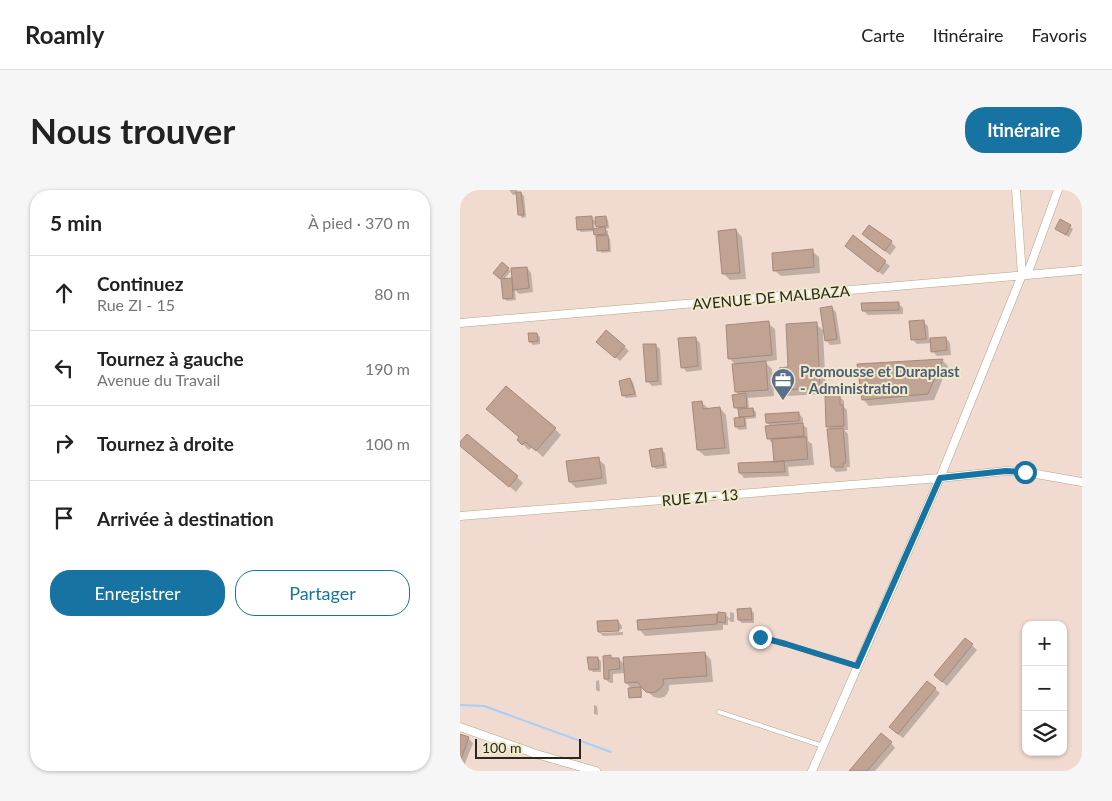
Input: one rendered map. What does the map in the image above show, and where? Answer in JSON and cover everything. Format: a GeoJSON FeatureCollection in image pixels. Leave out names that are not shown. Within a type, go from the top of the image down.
{"type":"FeatureCollection","features":[{"type":"Feature","properties":{"kind":"street"},"geometry":{"type":"LineString","coordinates":[[1016,190],[1024,275]]}},
{"type":"Feature","properties":{"kind":"street"},"geometry":{"type":"LineString","coordinates":[[812,771],[940,478],[1058,190]]}},
{"type":"Feature","properties":{"kind":"street","name":"AVENUE DE MALBAZA"},"geometry":{"type":"LineString","coordinates":[[460,323],[1082,270]]}},
{"type":"Feature","properties":{"kind":"street","name":"RUE ZI - 13"},"geometry":{"type":"LineString","coordinates":[[460,516],[940,478],[1006,471],[1025,472],[1082,482]]}},
{"type":"Feature","properties":{"kind":"street"},"geometry":{"type":"LineString","coordinates":[[460,727],[536,754],[596,771]]}},
{"type":"Feature","properties":{"kind":"lane"},"geometry":{"type":"LineString","coordinates":[[760,637],[857,666]]}},
{"type":"Feature","properties":{"kind":"lane"},"geometry":{"type":"LineString","coordinates":[[719,712],[823,746]]}},
{"type":"Feature","properties":{"kind":"shaded area"},"geometry":{"type":"Polygon","coordinates":[[[460,190],[1082,190],[1082,771],[460,771],[460,190]]]}},
{"type":"Feature","properties":{"kind":"building"},"geometry":{"type":"Polygon","coordinates":[[[516,192],[521,192],[524,215],[518,215],[516,192]]]}},
{"type":"Feature","properties":{"kind":"building"},"geometry":{"type":"Polygon","coordinates":[[[592,216],[593,229],[577,230],[576,217],[592,216]]]}},
{"type":"Feature","properties":{"kind":"building"},"geometry":{"type":"Polygon","coordinates":[[[606,216],[607,226],[596,227],[595,217],[606,216]]]}},
{"type":"Feature","properties":{"kind":"building"},"geometry":{"type":"Polygon","coordinates":[[[1060,219],[1071,225],[1066,235],[1055,229],[1060,219]]]}},
{"type":"Feature","properties":{"kind":"building"},"geometry":{"type":"Polygon","coordinates":[[[869,225],[892,241],[885,251],[862,234],[869,225]]]}},
{"type":"Feature","properties":{"kind":"building"},"geometry":{"type":"Polygon","coordinates":[[[605,227],[606,234],[594,235],[593,229],[605,227]]]}},
{"type":"Feature","properties":{"kind":"building"},"geometry":{"type":"Polygon","coordinates":[[[736,229],[740,273],[722,274],[718,231],[736,229]]]}},
{"type":"Feature","properties":{"kind":"building"},"geometry":{"type":"Polygon","coordinates":[[[608,235],[609,250],[597,251],[596,236],[608,235]]]}},
{"type":"Feature","properties":{"kind":"building"},"geometry":{"type":"Polygon","coordinates":[[[853,235],[886,261],[878,272],[845,246],[853,235]]]}},
{"type":"Feature","properties":{"kind":"building"},"geometry":{"type":"Polygon","coordinates":[[[813,249],[814,267],[773,271],[772,253],[813,249]]]}},
{"type":"Feature","properties":{"kind":"building"},"geometry":{"type":"Polygon","coordinates":[[[502,262],[509,268],[500,279],[493,273],[502,262]]]}},
{"type":"Feature","properties":{"kind":"building"},"geometry":{"type":"Polygon","coordinates":[[[527,267],[529,288],[513,290],[511,268],[527,267]]]}},
{"type":"Feature","properties":{"kind":"building"},"geometry":{"type":"Polygon","coordinates":[[[512,278],[513,298],[503,299],[501,279],[512,278]]]}},
{"type":"Feature","properties":{"kind":"building"},"geometry":{"type":"Polygon","coordinates":[[[899,302],[899,310],[862,311],[861,303],[899,302]]]}},
{"type":"Feature","properties":{"kind":"building"},"geometry":{"type":"Polygon","coordinates":[[[832,306],[837,339],[825,341],[820,308],[832,306]]]}},
{"type":"Feature","properties":{"kind":"building"},"geometry":{"type":"Polygon","coordinates":[[[924,320],[926,339],[911,340],[909,321],[924,320]]]}},
{"type":"Feature","properties":{"kind":"building"},"geometry":{"type":"Polygon","coordinates":[[[769,321],[772,355],[728,359],[726,325],[769,321]]]}},
{"type":"Feature","properties":{"kind":"building"},"geometry":{"type":"Polygon","coordinates":[[[817,322],[820,388],[780,390],[779,368],[788,367],[786,324],[817,322]]]}},
{"type":"Feature","properties":{"kind":"building"},"geometry":{"type":"Polygon","coordinates":[[[606,330],[625,346],[615,358],[596,342],[606,330]]]}},
{"type":"Feature","properties":{"kind":"building"},"geometry":{"type":"Polygon","coordinates":[[[528,333],[537,333],[538,341],[529,342],[528,333]]]}},
{"type":"Feature","properties":{"kind":"building"},"geometry":{"type":"Polygon","coordinates":[[[696,337],[698,366],[681,368],[678,338],[696,337]]]}},
{"type":"Feature","properties":{"kind":"building"},"geometry":{"type":"Polygon","coordinates":[[[946,337],[947,350],[931,352],[930,338],[946,337]]]}},
{"type":"Feature","properties":{"kind":"building"},"geometry":{"type":"Polygon","coordinates":[[[643,344],[656,344],[658,381],[646,382],[643,344]]]}},
{"type":"Feature","properties":{"kind":"building"},"geometry":{"type":"Polygon","coordinates":[[[943,359],[928,394],[862,400],[857,364],[943,359]]]}},
{"type":"Feature","properties":{"kind":"building"},"geometry":{"type":"Polygon","coordinates":[[[766,361],[768,390],[735,392],[732,364],[766,361]]]}},
{"type":"Feature","properties":{"kind":"building"},"geometry":{"type":"Polygon","coordinates":[[[630,378],[635,394],[622,396],[619,381],[630,378]]]}},
{"type":"Feature","properties":{"kind":"building"},"geometry":{"type":"Polygon","coordinates":[[[506,386],[556,428],[536,451],[525,442],[522,445],[517,440],[519,437],[486,409],[506,386]]]}},
{"type":"Feature","properties":{"kind":"building"},"geometry":{"type":"Polygon","coordinates":[[[746,393],[747,407],[734,408],[732,395],[746,393]]]}},
{"type":"Feature","properties":{"kind":"building"},"geometry":{"type":"Polygon","coordinates":[[[825,395],[840,395],[840,405],[843,405],[844,426],[826,427],[825,395]]]}},
{"type":"Feature","properties":{"kind":"building"},"geometry":{"type":"Polygon","coordinates":[[[702,401],[703,409],[720,407],[725,448],[697,450],[692,402],[702,401]]]}},
{"type":"Feature","properties":{"kind":"building"},"geometry":{"type":"Polygon","coordinates":[[[753,408],[754,416],[739,417],[738,409],[753,408]]]}},
{"type":"Feature","properties":{"kind":"building"},"geometry":{"type":"Polygon","coordinates":[[[799,412],[799,421],[766,423],[765,414],[799,412]]]}},
{"type":"Feature","properties":{"kind":"building"},"geometry":{"type":"Polygon","coordinates":[[[744,417],[745,426],[735,427],[734,418],[744,417]]]}},
{"type":"Feature","properties":{"kind":"building"},"geometry":{"type":"Polygon","coordinates":[[[803,423],[804,436],[767,439],[765,426],[803,423]]]}},
{"type":"Feature","properties":{"kind":"building"},"geometry":{"type":"Polygon","coordinates":[[[843,428],[846,463],[843,463],[843,467],[831,467],[827,429],[843,428]]]}},
{"type":"Feature","properties":{"kind":"building"},"geometry":{"type":"Polygon","coordinates":[[[467,434],[518,476],[509,487],[460,446],[460,442],[467,434]]]}},
{"type":"Feature","properties":{"kind":"building"},"geometry":{"type":"Polygon","coordinates":[[[806,437],[808,459],[774,462],[772,439],[806,437]]]}},
{"type":"Feature","properties":{"kind":"building"},"geometry":{"type":"Polygon","coordinates":[[[662,448],[664,465],[652,467],[649,450],[662,448]]]}},
{"type":"Feature","properties":{"kind":"building"},"geometry":{"type":"Polygon","coordinates":[[[599,457],[602,478],[569,482],[566,461],[599,457]]]}},
{"type":"Feature","properties":{"kind":"building"},"geometry":{"type":"Polygon","coordinates":[[[784,461],[785,472],[739,473],[738,463],[784,461]]]}},
{"type":"Feature","properties":{"kind":"building"},"geometry":{"type":"Polygon","coordinates":[[[751,608],[752,620],[738,620],[737,609],[751,608]]]}},
{"type":"Feature","properties":{"kind":"building"},"geometry":{"type":"Polygon","coordinates":[[[718,612],[726,613],[725,623],[717,622],[718,612]]]}},
{"type":"Feature","properties":{"kind":"building"},"geometry":{"type":"Polygon","coordinates":[[[717,614],[717,624],[638,630],[637,620],[717,614]]]}},
{"type":"Feature","properties":{"kind":"building"},"geometry":{"type":"Polygon","coordinates":[[[618,620],[619,631],[598,632],[597,621],[618,620]]]}},
{"type":"Feature","properties":{"kind":"building"},"geometry":{"type":"Polygon","coordinates":[[[965,638],[973,644],[942,682],[934,675],[965,638]]]}},
{"type":"Feature","properties":{"kind":"building"},"geometry":{"type":"Polygon","coordinates":[[[705,652],[707,676],[663,679],[664,683],[661,688],[652,693],[646,692],[638,682],[625,683],[623,657],[705,652]]]}},
{"type":"Feature","properties":{"kind":"building"},"geometry":{"type":"Polygon","coordinates":[[[611,655],[611,658],[619,658],[620,669],[609,670],[609,679],[604,679],[603,656],[611,655]]]}},
{"type":"Feature","properties":{"kind":"building"},"geometry":{"type":"Polygon","coordinates":[[[587,657],[598,657],[599,669],[589,670],[587,657]]]}},
{"type":"Feature","properties":{"kind":"building"},"geometry":{"type":"Polygon","coordinates":[[[927,681],[936,688],[898,734],[889,727],[927,681]]]}},
{"type":"Feature","properties":{"kind":"building"},"geometry":{"type":"Polygon","coordinates":[[[641,687],[641,697],[629,698],[628,688],[641,687]]]}},
{"type":"Feature","properties":{"kind":"building"},"geometry":{"type":"Polygon","coordinates":[[[881,733],[892,742],[867,771],[849,771],[881,733]]]}},
{"type":"Feature","properties":{"kind":"building"},"geometry":{"type":"Polygon","coordinates":[[[460,734],[469,737],[460,762],[460,734]]]}},
{"type":"Feature","properties":{"kind":"waterway"},"geometry":{"type":"LineString","coordinates":[[460,705],[484,706],[611,752]]}},
{"type":"Feature","properties":{"kind":"place","name":"Promousse et Duraplast - Administration"},"geometry":{"type":"Point","coordinates":[783,401]}},
{"type":"Feature","properties":{"kind":"route"},"geometry":{"type":"LineString","coordinates":[[760,637],[857,666],[940,478],[1006,471],[1025,472]]}}]}
